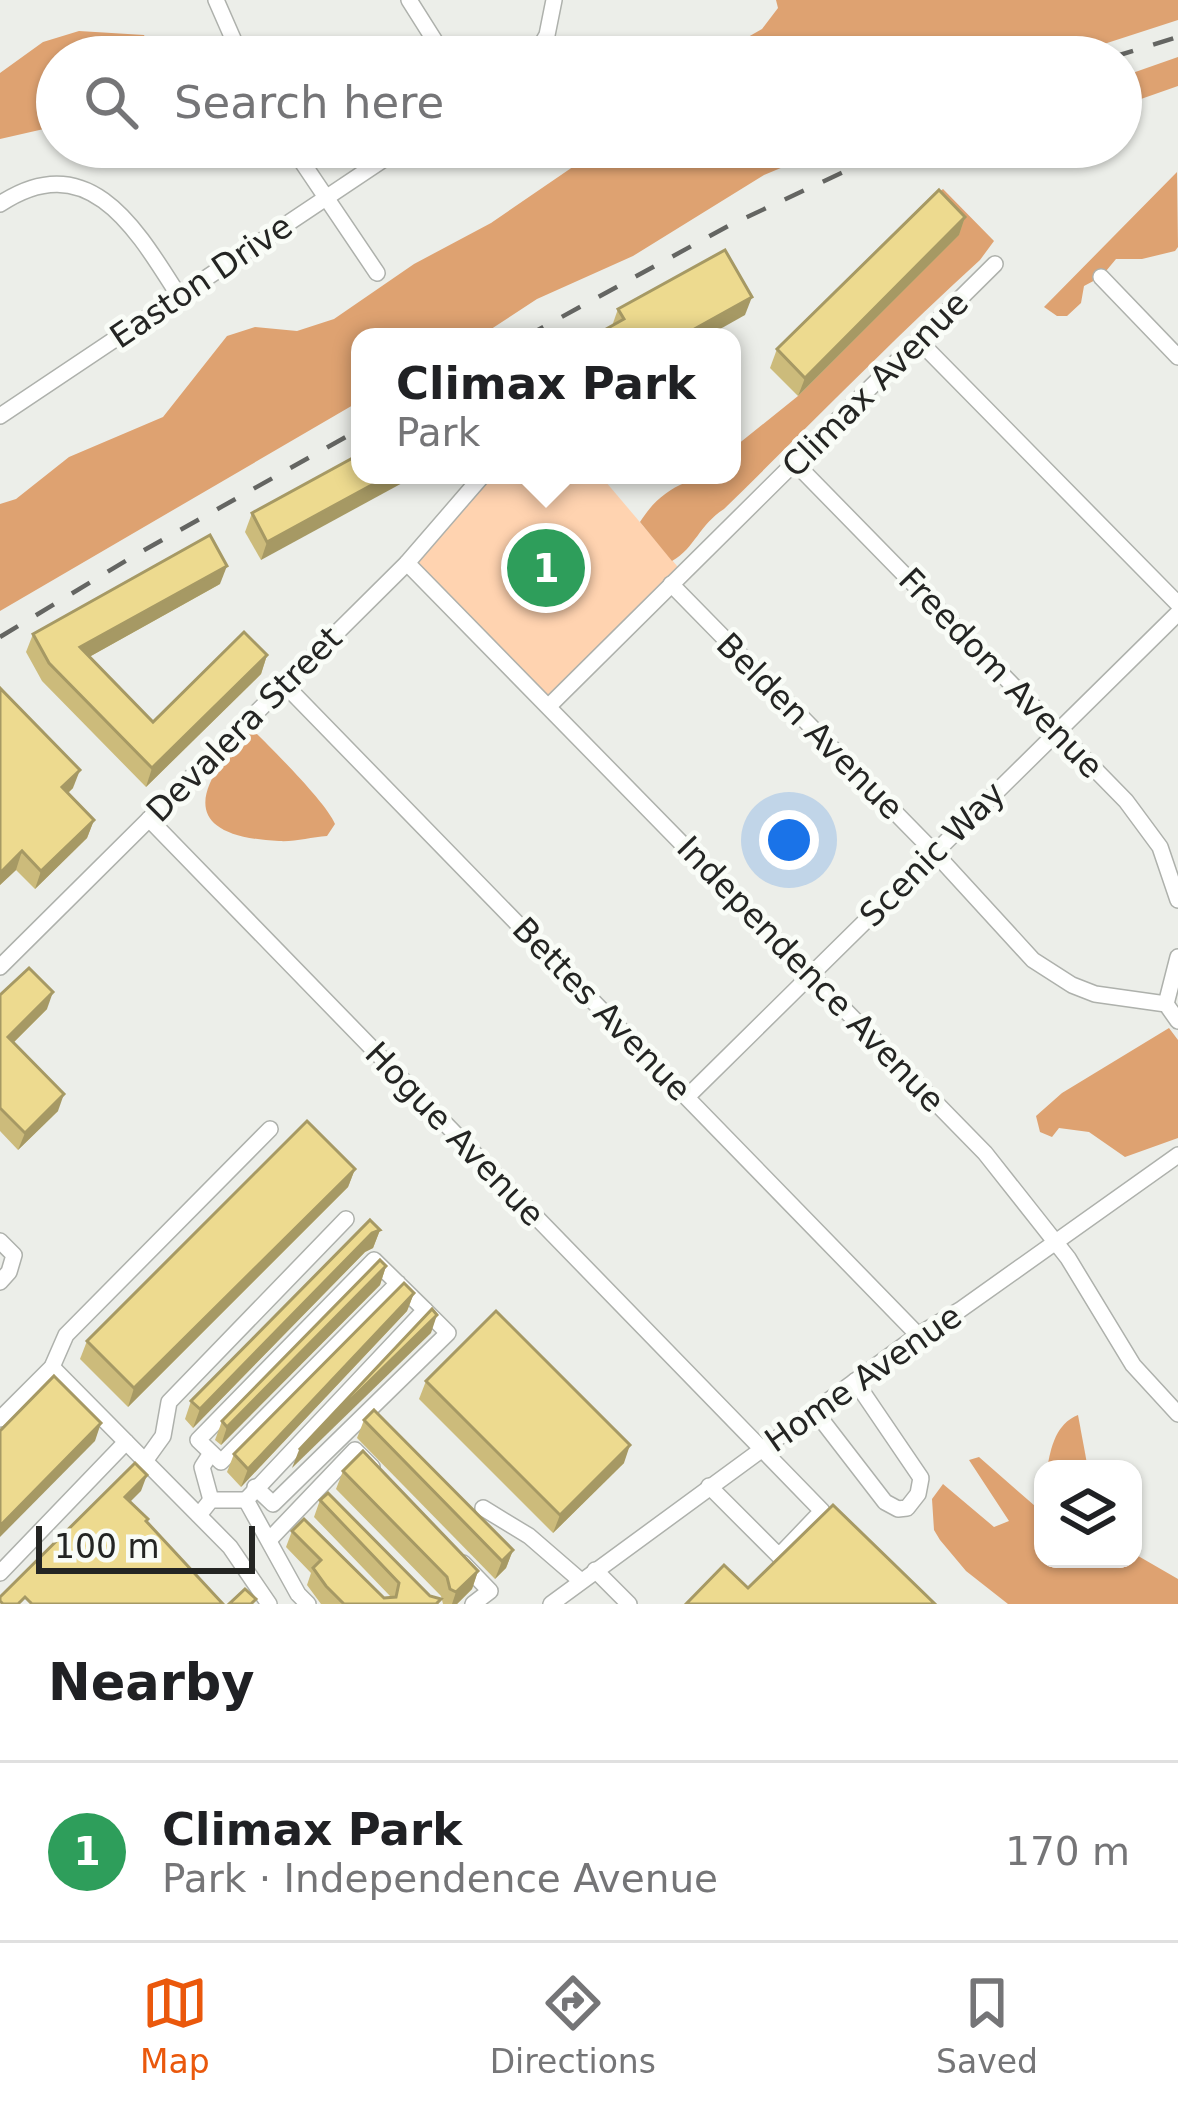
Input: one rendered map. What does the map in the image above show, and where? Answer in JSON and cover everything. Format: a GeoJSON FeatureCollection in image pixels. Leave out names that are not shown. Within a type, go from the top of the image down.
{"type":"FeatureCollection","features":[{"type":"Feature","properties":{"kind":"street"},"geometry":{"type":"LineString","coordinates":[[216,0],[232,36]]}},
{"type":"Feature","properties":{"kind":"street"},"geometry":{"type":"LineString","coordinates":[[409,0],[432,36]]}},
{"type":"Feature","properties":{"kind":"street"},"geometry":{"type":"LineString","coordinates":[[547,36],[554,0]]}},
{"type":"Feature","properties":{"kind":"street"},"geometry":{"type":"LineString","coordinates":[[306,168],[377,273]]}},
{"type":"Feature","properties":{"kind":"street","name":"Easton Drive"},"geometry":{"type":"LineString","coordinates":[[0,416],[371,168]]}},
{"type":"Feature","properties":{"kind":"street"},"geometry":{"type":"LineString","coordinates":[[0,204],[56,184],[96,194],[130,222],[179,296]]}},
{"type":"Feature","properties":{"kind":"street","name":"Climax Avenue"},"geometry":{"type":"LineString","coordinates":[[549,706],[994,264]]}},
{"type":"Feature","properties":{"kind":"street"},"geometry":{"type":"LineString","coordinates":[[1101,277],[1178,357]]}},
{"type":"Feature","properties":{"kind":"street"},"geometry":{"type":"LineString","coordinates":[[919,341],[1178,604]]}},
{"type":"Feature","properties":{"kind":"street","name":"Freedom Avenue"},"geometry":{"type":"LineString","coordinates":[[796,464],[1059,729],[1145,823],[1168,863],[1178,900]]}},
{"type":"Feature","properties":{"kind":"street","name":"Devalera Street"},"geometry":{"type":"LineString","coordinates":[[0,967],[407,563],[475,484]]}},
{"type":"Feature","properties":{"kind":"street","name":"Independence Avenue"},"geometry":{"type":"LineString","coordinates":[[407,563],[985,1153],[1082,1279],[1133,1365],[1178,1414]]}},
{"type":"Feature","properties":{"kind":"street","name":"Belden Avenue"},"geometry":{"type":"LineString","coordinates":[[671,584],[934,851],[1017,944],[1052,973],[1095,994],[1173,1012]]}},
{"type":"Feature","properties":{"kind":"street","name":"Scenic Way"},"geometry":{"type":"LineString","coordinates":[[687,1096],[1178,613]]}},
{"type":"Feature","properties":{"kind":"street","name":"Bettes Avenue"},"geometry":{"type":"LineString","coordinates":[[284,684],[918,1335]]}},
{"type":"Feature","properties":{"kind":"street","name":"Hogue Avenue"},"geometry":{"type":"LineString","coordinates":[[148,819],[822,1511],[779,1556],[709,1486]]}},
{"type":"Feature","properties":{"kind":"street"},"geometry":{"type":"LineString","coordinates":[[1173,1012],[1178,957]]}},
{"type":"Feature","properties":{"kind":"street"},"geometry":{"type":"LineString","coordinates":[[0,1418],[52,1367],[66,1335],[270,1129]]}},
{"type":"Feature","properties":{"kind":"street","name":"Home Avenue"},"geometry":{"type":"LineString","coordinates":[[550,1604],[570,1598],[580,1581],[709,1486],[1178,1155]]}},
{"type":"Feature","properties":{"kind":"street"},"geometry":{"type":"LineString","coordinates":[[145,1461],[163,1436],[169,1402],[346,1219]]}},
{"type":"Feature","properties":{"kind":"street"},"geometry":{"type":"LineString","coordinates":[[0,1241],[14,1256],[0,1282]]}},
{"type":"Feature","properties":{"kind":"street"},"geometry":{"type":"LineString","coordinates":[[199,1515],[211,1500],[251,1493],[273,1504],[448,1333],[425,1310],[398,1283],[374,1259],[198,1440],[221,1462],[398,1283]]}},
{"type":"Feature","properties":{"kind":"street"},"geometry":{"type":"LineString","coordinates":[[251,1493],[425,1310]]}},
{"type":"Feature","properties":{"kind":"street"},"geometry":{"type":"LineString","coordinates":[[52,1367],[230,1547],[269,1604]]}},
{"type":"Feature","properties":{"kind":"street"},"geometry":{"type":"LineString","coordinates":[[814,1410],[885,1502],[907,1508],[918,1494],[921,1478],[855,1381]]}},
{"type":"Feature","properties":{"kind":"street"},"geometry":{"type":"LineString","coordinates":[[0,1573],[126,1442]]}},
{"type":"Feature","properties":{"kind":"street"},"geometry":{"type":"LineString","coordinates":[[271,1538],[355,1450],[385,1481]]}},
{"type":"Feature","properties":{"kind":"street"},"geometry":{"type":"LineString","coordinates":[[211,1500],[202,1467],[212,1453]]}},
{"type":"Feature","properties":{"kind":"street"},"geometry":{"type":"LineString","coordinates":[[318,1488],[334,1504]]}},
{"type":"Feature","properties":{"kind":"street"},"geometry":{"type":"LineString","coordinates":[[251,1493],[298,1594],[308,1604]]}},
{"type":"Feature","properties":{"kind":"street"},"geometry":{"type":"LineString","coordinates":[[483,1508],[529,1536],[580,1581]]}},
{"type":"Feature","properties":{"kind":"street"},"geometry":{"type":"LineString","coordinates":[[294,1514],[309,1528]]}},
{"type":"Feature","properties":{"kind":"street"},"geometry":{"type":"LineString","coordinates":[[445,1544],[490,1591],[473,1604]]}},
{"type":"Feature","properties":{"kind":"street"},"geometry":{"type":"LineString","coordinates":[[596,1570],[629,1604]]}},
{"type":"Feature","properties":{"kind":"shaded area"},"geometry":{"type":"Polygon","coordinates":[[[776,0],[1178,0],[1178,20],[1129,36],[750,36],[762,29],[778,8],[776,0]]]}},
{"type":"Feature","properties":{"kind":"shaded area"},"geometry":{"type":"Polygon","coordinates":[[[79,31],[144,36],[63,36],[79,31]]]}},
{"type":"Feature","properties":{"kind":"shaded area"},"geometry":{"type":"Polygon","coordinates":[[[36,47],[36,131],[0,139],[0,73],[36,47]]]}},
{"type":"Feature","properties":{"kind":"shaded area"},"geometry":{"type":"Polygon","coordinates":[[[1178,57],[1178,86],[1142,99],[1142,70],[1178,57]]]}},
{"type":"Feature","properties":{"kind":"shaded area"},"geometry":{"type":"Polygon","coordinates":[[[571,168],[781,168],[633,256],[537,299],[493,328],[351,328],[351,406],[0,611],[0,504],[16,499],[69,457],[163,417],[227,336],[255,327],[297,331],[334,319],[414,264],[491,223],[571,168]]]}},
{"type":"Feature","properties":{"kind":"shaded area"},"geometry":{"type":"Polygon","coordinates":[[[1177,172],[1175,251],[1116,259],[1101,277],[1084,286],[1081,303],[1067,316],[1057,316],[1044,307],[1177,172]]]}},
{"type":"Feature","properties":{"kind":"shaded area"},"geometry":{"type":"Polygon","coordinates":[[[943,189],[994,241],[980,260],[672,561],[640,522],[679,485],[741,484],[741,442],[798,396],[958,235],[932,198],[943,189]]]}},
{"type":"Feature","properties":{"kind":"shaded area"},"geometry":{"type":"Polygon","coordinates":[[[475,484],[608,484],[683,573],[549,706],[407,563],[475,484]]]}},
{"type":"Feature","properties":{"kind":"shaded area"},"geometry":{"type":"Polygon","coordinates":[[[251,728],[330,814],[335,824],[327,836],[285,841],[246,837],[223,829],[210,818],[205,804],[208,787],[251,728]]]}},
{"type":"Feature","properties":{"kind":"shaded area"},"geometry":{"type":"Polygon","coordinates":[[[1169,1028],[1178,1040],[1178,1138],[1125,1157],[1089,1132],[1059,1128],[1052,1137],[1040,1132],[1036,1116],[1062,1093],[1169,1028]]]}},
{"type":"Feature","properties":{"kind":"shaded area"},"geometry":{"type":"Polygon","coordinates":[[[1078,1415],[1086,1460],[1049,1460],[1060,1430],[1078,1415]]]}},
{"type":"Feature","properties":{"kind":"shaded area"},"geometry":{"type":"Polygon","coordinates":[[[979,1457],[1034,1505],[1034,1568],[1142,1568],[1142,1558],[1178,1579],[1178,1604],[1008,1604],[966,1571],[934,1530],[932,1499],[943,1484],[994,1527],[1009,1521],[969,1460],[979,1457]]]}},
{"type":"Feature","properties":{"kind":"building"},"geometry":{"type":"Polygon","coordinates":[[[939,190],[965,217],[805,378],[777,349],[939,190]]]}},
{"type":"Feature","properties":{"kind":"building"},"geometry":{"type":"Polygon","coordinates":[[[725,250],[752,297],[696,328],[608,328],[624,319],[618,309],[725,250]]]}},
{"type":"Feature","properties":{"kind":"building"},"geometry":{"type":"Polygon","coordinates":[[[351,459],[351,484],[373,484],[267,542],[252,513],[351,459]]]}},
{"type":"Feature","properties":{"kind":"building"},"geometry":{"type":"Polygon","coordinates":[[[210,535],[227,566],[80,647],[153,722],[244,632],[267,655],[152,768],[49,663],[33,634],[210,535]]]}},
{"type":"Feature","properties":{"kind":"building"},"geometry":{"type":"Polygon","coordinates":[[[0,688],[80,770],[62,787],[94,820],[41,871],[22,851],[0,873],[0,688]]]}},
{"type":"Feature","properties":{"kind":"building"},"geometry":{"type":"Polygon","coordinates":[[[29,968],[53,992],[8,1037],[64,1094],[25,1133],[0,1108],[0,995],[29,968]]]}},
{"type":"Feature","properties":{"kind":"building"},"geometry":{"type":"Polygon","coordinates":[[[307,1121],[355,1169],[134,1388],[87,1341],[307,1121]]]}},
{"type":"Feature","properties":{"kind":"building"},"geometry":{"type":"Polygon","coordinates":[[[370,1220],[380,1230],[200,1409],[191,1401],[370,1220]]]}},
{"type":"Feature","properties":{"kind":"building"},"geometry":{"type":"Polygon","coordinates":[[[380,1260],[386,1266],[227,1427],[222,1421],[380,1260]]]}},
{"type":"Feature","properties":{"kind":"building"},"geometry":{"type":"Polygon","coordinates":[[[404,1283],[414,1293],[248,1469],[234,1454],[404,1283]]]}},
{"type":"Feature","properties":{"kind":"building"},"geometry":{"type":"Polygon","coordinates":[[[432,1309],[437,1315],[299,1450],[432,1309]]]}},
{"type":"Feature","properties":{"kind":"building"},"geometry":{"type":"Polygon","coordinates":[[[496,1311],[630,1445],[560,1515],[426,1381],[496,1311]]]}},
{"type":"Feature","properties":{"kind":"building"},"geometry":{"type":"Polygon","coordinates":[[[54,1376],[101,1423],[0,1526],[0,1431],[54,1376]]]}},
{"type":"Feature","properties":{"kind":"building"},"geometry":{"type":"Polygon","coordinates":[[[374,1410],[513,1550],[502,1561],[364,1420],[374,1410]]]}},
{"type":"Feature","properties":{"kind":"building"},"geometry":{"type":"Polygon","coordinates":[[[363,1451],[478,1571],[456,1592],[450,1589],[447,1577],[343,1471],[363,1451]]]}},
{"type":"Feature","properties":{"kind":"building"},"geometry":{"type":"Polygon","coordinates":[[[135,1463],[147,1475],[125,1497],[223,1604],[32,1604],[25,1597],[18,1604],[3,1604],[0,1597],[135,1463]]]}},
{"type":"Feature","properties":{"kind":"building"},"geometry":{"type":"Polygon","coordinates":[[[328,1493],[430,1596],[441,1599],[436,1604],[344,1604],[313,1568],[321,1560],[292,1531],[304,1519],[384,1598],[396,1597],[399,1583],[320,1500],[328,1493]]]}},
{"type":"Feature","properties":{"kind":"building"},"geometry":{"type":"Polygon","coordinates":[[[833,1505],[935,1604],[686,1604],[724,1565],[748,1588],[833,1505]]]}},
{"type":"Feature","properties":{"kind":"building"},"geometry":{"type":"Polygon","coordinates":[[[245,1589],[256,1599],[251,1604],[229,1604],[245,1589]]]}},
{"type":"Feature","properties":{"kind":"railway"},"geometry":{"type":"LineString","coordinates":[[1142,48],[1178,37]]}},
{"type":"Feature","properties":{"kind":"railway"},"geometry":{"type":"LineString","coordinates":[[541,328],[730,225],[852,168]]}},
{"type":"Feature","properties":{"kind":"railway"},"geometry":{"type":"LineString","coordinates":[[0,637],[351,434]]}},
{"type":"Feature","properties":{"kind":"place","name":"Climax Park"},"geometry":{"type":"Point","coordinates":[546,568]}}]}
